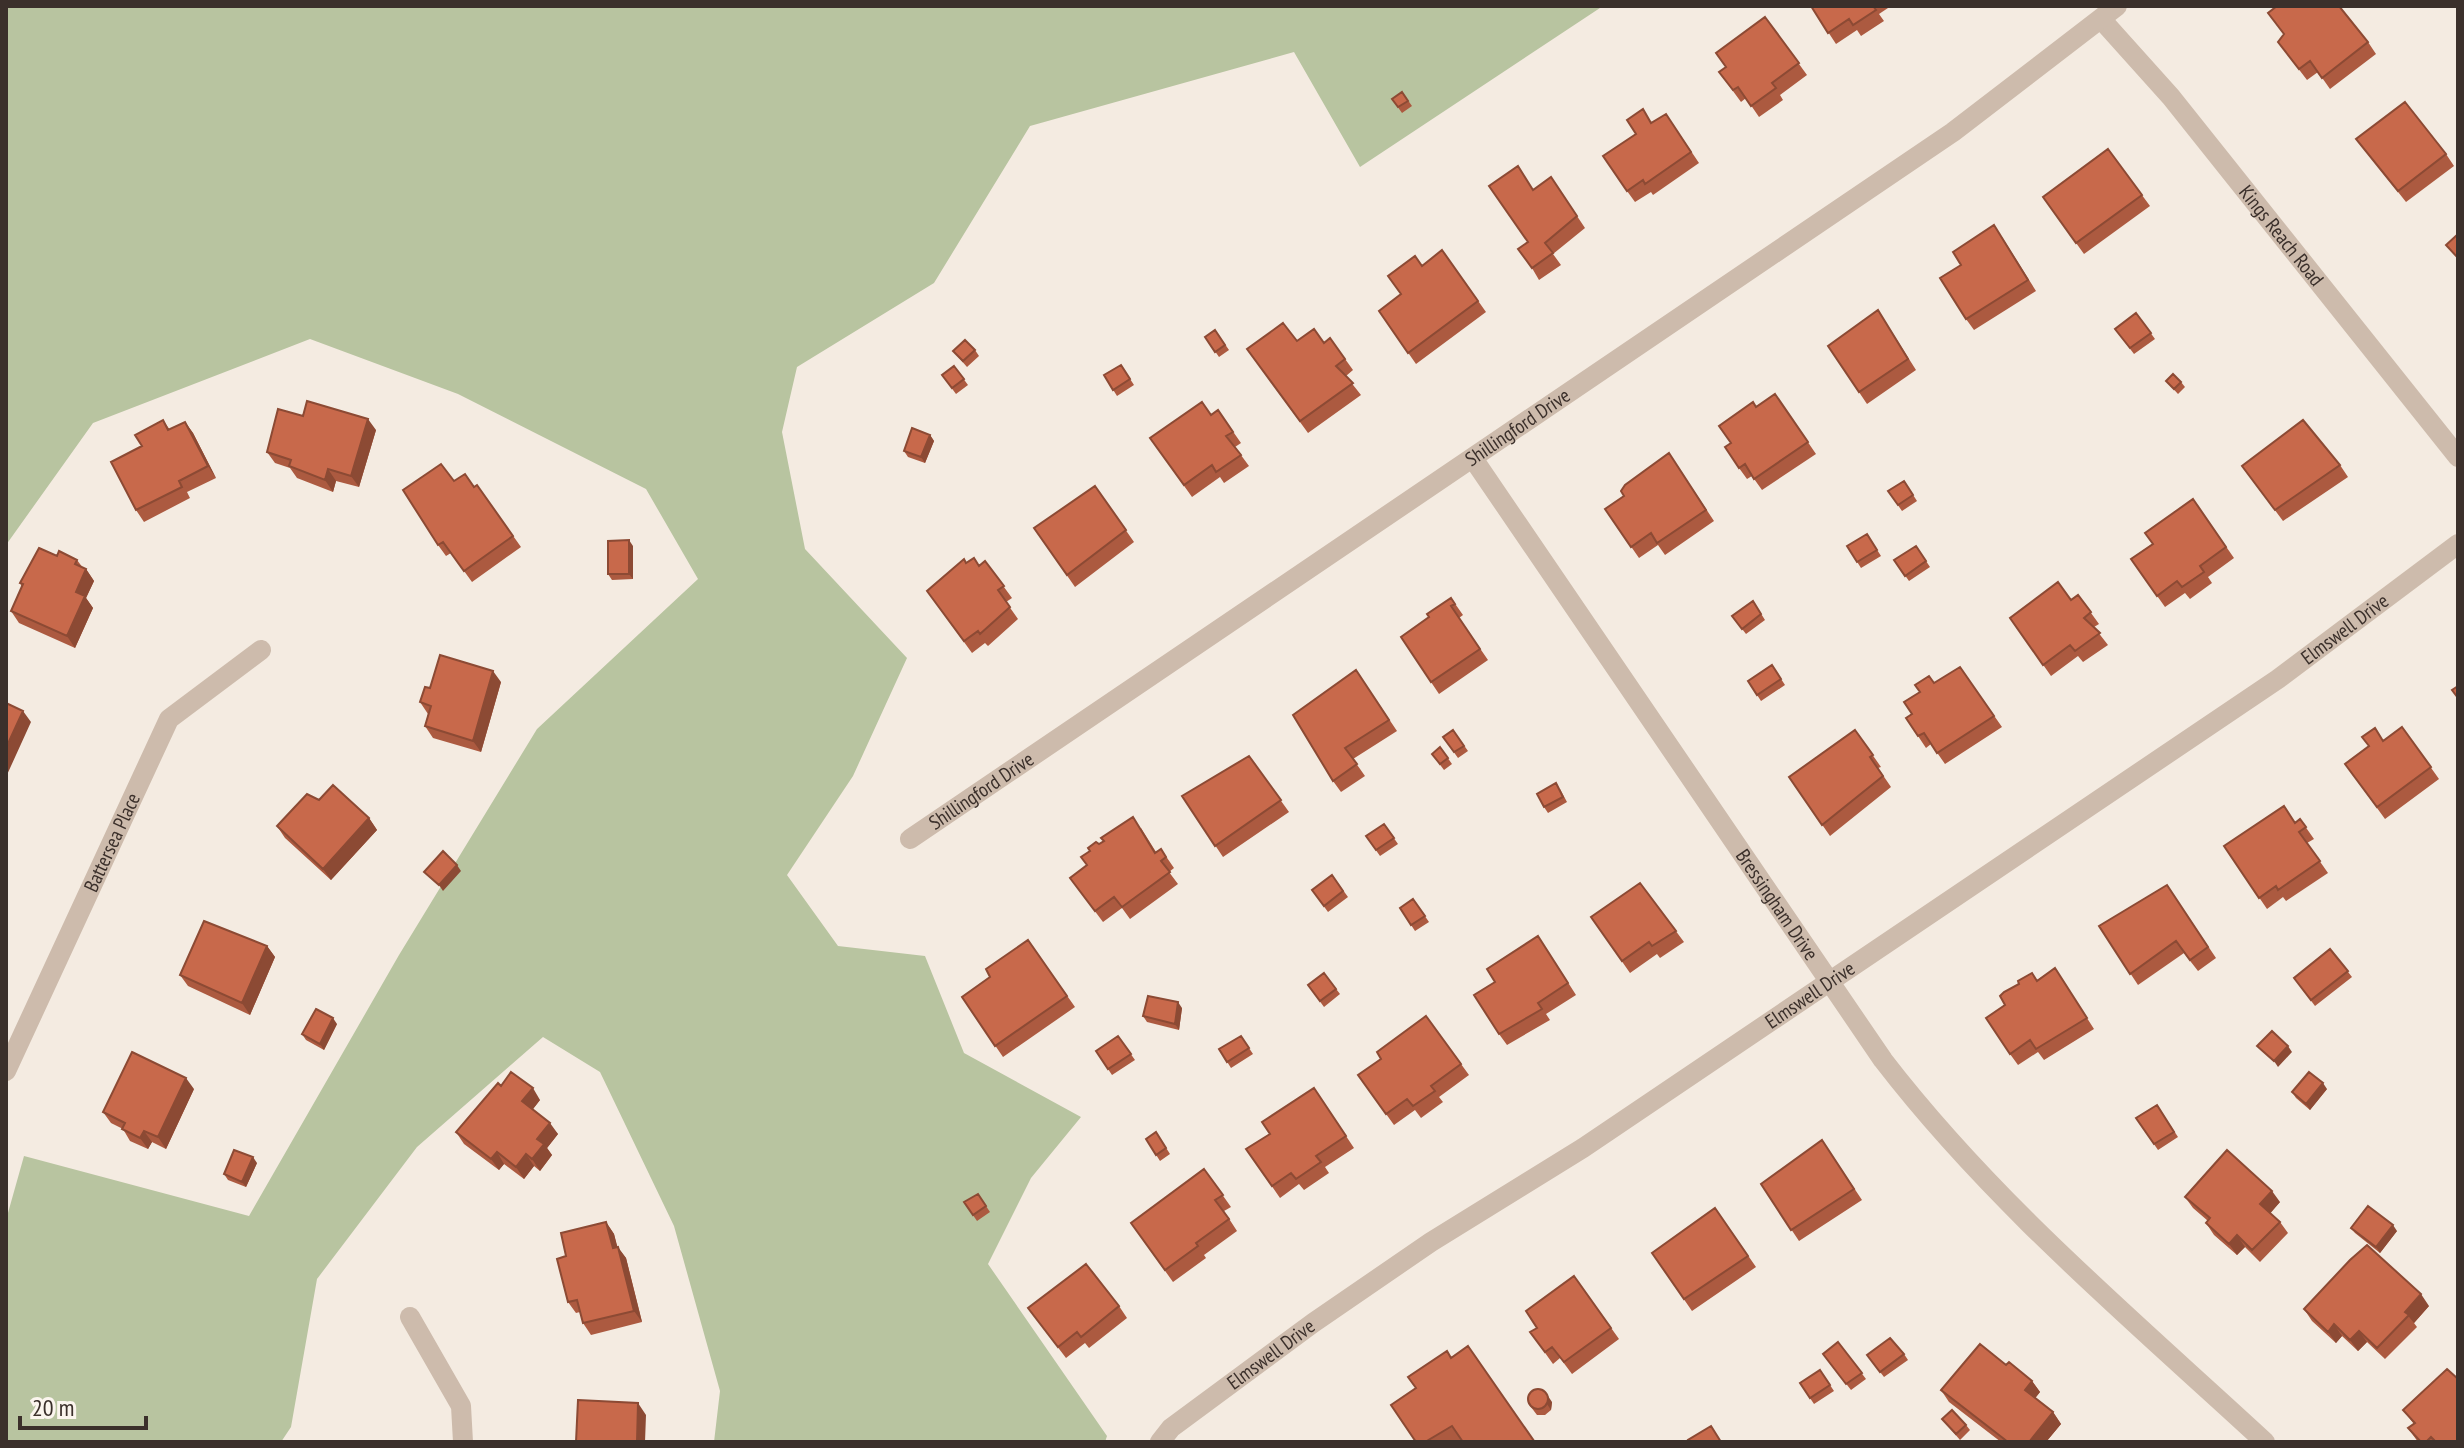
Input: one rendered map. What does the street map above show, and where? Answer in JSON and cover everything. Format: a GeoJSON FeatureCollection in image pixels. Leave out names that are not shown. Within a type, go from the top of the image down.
{"type":"FeatureCollection","features":[{"type":"Feature","properties":{"kind":"street","name":"Kings Reach Road"},"geometry":{"type":"LineString","coordinates":[[2109,12],[2171,97],[2458,457]]}},
{"type":"Feature","properties":{"kind":"street","name":"Shillingford Drive"},"geometry":{"type":"LineString","coordinates":[[910,839],[1474,460],[1953,132],[2109,12]]}},
{"type":"Feature","properties":{"kind":"street","name":"Bressingham Drive"},"geometry":{"type":"LineString","coordinates":[[1474,460],[1829,983],[1935,1128],[2027,1222],[2265,1442]]}},
{"type":"Feature","properties":{"kind":"street","name":"Elmswell Drive"},"geometry":{"type":"LineString","coordinates":[[1160,1442],[1171,1428],[1313,1323],[1829,983],[2278,679],[2458,544]]}},
{"type":"Feature","properties":{"kind":"street","name":"Battersea Place"},"geometry":{"type":"LineString","coordinates":[[6,1071],[169,719],[261,650]]}},
{"type":"Feature","properties":{"kind":"street"},"geometry":{"type":"LineString","coordinates":[[410,1317],[461,1406],[463,1442]]}},
{"type":"Feature","properties":{"kind":"green space"},"geometry":{"type":"Polygon","coordinates":[[[6,6],[1603,6],[1360,167],[1294,52],[1030,126],[934,283],[797,367],[782,432],[805,549],[907,658],[853,776],[787,875],[838,946],[925,956],[964,1053],[1081,1117],[1031,1178],[988,1264],[1107,1436],[1105,1442],[714,1442],[720,1391],[674,1226],[600,1072],[543,1037],[417,1147],[317,1279],[291,1427],[281,1442],[6,1442],[6,1220],[24,1156],[249,1216],[399,955],[537,729],[698,579],[646,489],[458,394],[310,339],[93,423],[6,545],[6,6]]]}},
{"type":"Feature","properties":{"kind":"building"},"geometry":{"type":"Polygon","coordinates":[[[1811,6],[1873,6],[1876,10],[1853,25],[1849,19],[1828,33],[1811,6]]]}},
{"type":"Feature","properties":{"kind":"building"},"geometry":{"type":"Polygon","coordinates":[[[2277,6],[2339,6],[2368,42],[2322,78],[2310,61],[2299,69],[2278,42],[2284,34],[2268,13],[2277,6]]]}},
{"type":"Feature","properties":{"kind":"building"},"geometry":{"type":"Polygon","coordinates":[[[1765,17],[1799,63],[1772,83],[1776,88],[1751,106],[1738,87],[1733,90],[1719,72],[1726,67],[1716,53],[1765,17]]]}},
{"type":"Feature","properties":{"kind":"building"},"geometry":{"type":"Polygon","coordinates":[[[1402,92],[1408,101],[1398,107],[1392,99],[1402,92]]]}},
{"type":"Feature","properties":{"kind":"building"},"geometry":{"type":"Polygon","coordinates":[[[2405,102],[2446,154],[2398,191],[2356,139],[2405,102]]]}},
{"type":"Feature","properties":{"kind":"building"},"geometry":{"type":"Polygon","coordinates":[[[1643,109],[1651,123],[1666,114],[1691,152],[1645,184],[1643,180],[1627,191],[1603,156],[1636,134],[1627,120],[1643,109]]]}},
{"type":"Feature","properties":{"kind":"building"},"geometry":{"type":"Polygon","coordinates":[[[2108,149],[2142,195],[2076,243],[2043,197],[2108,149]]]}},
{"type":"Feature","properties":{"kind":"building"},"geometry":{"type":"Polygon","coordinates":[[[1518,166],[1533,190],[1551,177],[1577,216],[1545,243],[1553,253],[1532,268],[1518,249],[1528,242],[1489,186],[1518,166]]]}},
{"type":"Feature","properties":{"kind":"building"},"geometry":{"type":"Polygon","coordinates":[[[1994,225],[2028,280],[1966,319],[1940,278],[1961,265],[1953,252],[1994,225]]]}},
{"type":"Feature","properties":{"kind":"building"},"geometry":{"type":"Polygon","coordinates":[[[2458,234],[2458,258],[2446,245],[2458,234]]]}},
{"type":"Feature","properties":{"kind":"building"},"geometry":{"type":"Polygon","coordinates":[[[1442,250],[1478,301],[1408,353],[1379,311],[1401,294],[1388,276],[1415,256],[1422,266],[1442,250]]]}},
{"type":"Feature","properties":{"kind":"building"},"geometry":{"type":"Polygon","coordinates":[[[1878,310],[1908,359],[1859,392],[1828,346],[1878,310]]]}},
{"type":"Feature","properties":{"kind":"building"},"geometry":{"type":"Polygon","coordinates":[[[2136,313],[2151,333],[2130,348],[2115,329],[2136,313]]]}},
{"type":"Feature","properties":{"kind":"building"},"geometry":{"type":"Polygon","coordinates":[[[1283,323],[1297,341],[1314,329],[1324,343],[1330,338],[1345,359],[1336,366],[1353,383],[1300,421],[1247,349],[1283,323]]]}},
{"type":"Feature","properties":{"kind":"building"},"geometry":{"type":"Polygon","coordinates":[[[1215,330],[1225,345],[1215,352],[1205,337],[1215,330]]]}},
{"type":"Feature","properties":{"kind":"building"},"geometry":{"type":"Polygon","coordinates":[[[965,340],[975,350],[963,361],[953,351],[965,340]]]}},
{"type":"Feature","properties":{"kind":"building"},"geometry":{"type":"Polygon","coordinates":[[[1121,365],[1130,379],[1113,390],[1104,375],[1121,365]]]}},
{"type":"Feature","properties":{"kind":"building"},"geometry":{"type":"Polygon","coordinates":[[[954,366],[964,379],[952,388],[942,375],[954,366]]]}},
{"type":"Feature","properties":{"kind":"building"},"geometry":{"type":"Polygon","coordinates":[[[2173,374],[2181,382],[2174,389],[2166,381],[2173,374]]]}},
{"type":"Feature","properties":{"kind":"building"},"geometry":{"type":"Polygon","coordinates":[[[1775,394],[1808,442],[1754,479],[1745,464],[1739,468],[1725,447],[1731,443],[1719,426],[1753,402],[1756,407],[1775,394]]]}},
{"type":"Feature","properties":{"kind":"building"},"geometry":{"type":"Polygon","coordinates":[[[307,401],[368,419],[351,476],[328,469],[325,480],[289,466],[291,460],[267,452],[278,409],[303,416],[307,401]]]}},
{"type":"Feature","properties":{"kind":"building"},"geometry":{"type":"Polygon","coordinates":[[[1202,402],[1211,415],[1218,410],[1233,432],[1226,436],[1241,455],[1216,472],[1212,465],[1184,485],[1150,438],[1202,402]]]}},
{"type":"Feature","properties":{"kind":"building"},"geometry":{"type":"Polygon","coordinates":[[[163,420],[168,430],[185,422],[208,466],[179,481],[182,487],[136,510],[111,462],[142,446],[135,435],[163,420]]]}},
{"type":"Feature","properties":{"kind":"building"},"geometry":{"type":"Polygon","coordinates":[[[2303,420],[2340,465],[2275,510],[2242,466],[2303,420]]]}},
{"type":"Feature","properties":{"kind":"building"},"geometry":{"type":"Polygon","coordinates":[[[912,428],[930,435],[921,457],[904,451],[912,428]]]}},
{"type":"Feature","properties":{"kind":"building"},"geometry":{"type":"Polygon","coordinates":[[[1669,453],[1706,510],[1657,543],[1651,533],[1631,547],[1605,509],[1624,496],[1621,491],[1625,485],[1669,453]]]}},
{"type":"Feature","properties":{"kind":"building"},"geometry":{"type":"Polygon","coordinates":[[[441,464],[454,481],[465,474],[474,487],[477,485],[513,536],[464,571],[443,542],[438,545],[403,490],[441,464]]]}},
{"type":"Feature","properties":{"kind":"building"},"geometry":{"type":"Polygon","coordinates":[[[1904,481],[1913,495],[1898,505],[1888,491],[1904,481]]]}},
{"type":"Feature","properties":{"kind":"building"},"geometry":{"type":"Polygon","coordinates":[[[1095,486],[1126,530],[1067,575],[1034,528],[1095,486]]]}},
{"type":"Feature","properties":{"kind":"building"},"geometry":{"type":"Polygon","coordinates":[[[2193,499],[2226,547],[2200,566],[2204,572],[2182,587],[2177,581],[2157,596],[2131,559],[2153,544],[2145,533],[2193,499]]]}},
{"type":"Feature","properties":{"kind":"building"},"geometry":{"type":"Polygon","coordinates":[[[1867,534],[1877,550],[1857,562],[1847,546],[1867,534]]]}},
{"type":"Feature","properties":{"kind":"building"},"geometry":{"type":"Polygon","coordinates":[[[629,540],[629,574],[608,574],[608,541],[629,540]]]}},
{"type":"Feature","properties":{"kind":"building"},"geometry":{"type":"Polygon","coordinates":[[[1916,546],[1926,561],[1905,576],[1894,560],[1916,546]]]}},
{"type":"Feature","properties":{"kind":"building"},"geometry":{"type":"Polygon","coordinates":[[[39,548],[57,556],[59,551],[77,560],[75,564],[86,569],[76,592],[85,596],[67,636],[11,611],[23,584],[20,583],[39,548]]]}},
{"type":"Feature","properties":{"kind":"building"},"geometry":{"type":"Polygon","coordinates":[[[974,558],[979,566],[985,561],[1004,586],[998,590],[1010,607],[980,634],[978,631],[964,641],[927,591],[964,559],[966,563],[974,558]]]}},
{"type":"Feature","properties":{"kind":"building"},"geometry":{"type":"Polygon","coordinates":[[[2058,582],[2071,600],[2078,595],[2091,612],[2084,618],[2100,633],[2075,651],[2070,645],[2043,665],[2010,618],[2058,582]]]}},
{"type":"Feature","properties":{"kind":"building"},"geometry":{"type":"Polygon","coordinates":[[[1451,598],[1455,604],[1451,606],[1480,649],[1431,682],[1401,637],[1451,598]]]}},
{"type":"Feature","properties":{"kind":"building"},"geometry":{"type":"Polygon","coordinates":[[[1753,601],[1761,614],[1742,629],[1732,616],[1753,601]]]}},
{"type":"Feature","properties":{"kind":"building"},"geometry":{"type":"Polygon","coordinates":[[[440,655],[493,671],[473,741],[425,726],[431,706],[420,702],[425,687],[430,688],[440,655]]]}},
{"type":"Feature","properties":{"kind":"building"},"geometry":{"type":"Polygon","coordinates":[[[1772,665],[1781,679],[1757,695],[1748,681],[1772,665]]]}},
{"type":"Feature","properties":{"kind":"building"},"geometry":{"type":"Polygon","coordinates":[[[1960,667],[1994,716],[1937,753],[1924,733],[1918,736],[1906,718],[1912,714],[1904,702],[1920,692],[1915,685],[1929,676],[1934,683],[1960,667]]]}},
{"type":"Feature","properties":{"kind":"building"},"geometry":{"type":"Polygon","coordinates":[[[1356,670],[1389,720],[1345,748],[1357,764],[1333,781],[1293,715],[1356,670]]]}},
{"type":"Feature","properties":{"kind":"building"},"geometry":{"type":"Polygon","coordinates":[[[6,703],[23,711],[6,748],[6,703]]]}},
{"type":"Feature","properties":{"kind":"building"},"geometry":{"type":"Polygon","coordinates":[[[2402,727],[2431,767],[2377,807],[2345,764],[2369,746],[2362,737],[2375,728],[2383,741],[2402,727]]]}},
{"type":"Feature","properties":{"kind":"building"},"geometry":{"type":"Polygon","coordinates":[[[1453,730],[1464,746],[1454,752],[1443,737],[1453,730]]]}},
{"type":"Feature","properties":{"kind":"building"},"geometry":{"type":"Polygon","coordinates":[[[1855,730],[1883,776],[1822,825],[1789,777],[1855,730]]]}},
{"type":"Feature","properties":{"kind":"building"},"geometry":{"type":"Polygon","coordinates":[[[1440,747],[1448,758],[1440,764],[1432,754],[1440,747]]]}},
{"type":"Feature","properties":{"kind":"building"},"geometry":{"type":"Polygon","coordinates":[[[1249,756],[1281,800],[1215,846],[1182,796],[1249,756]]]}},
{"type":"Feature","properties":{"kind":"building"},"geometry":{"type":"Polygon","coordinates":[[[1556,783],[1563,797],[1544,807],[1537,794],[1556,783]]]}},
{"type":"Feature","properties":{"kind":"building"},"geometry":{"type":"Polygon","coordinates":[[[333,785],[369,818],[323,869],[277,826],[307,794],[319,800],[333,785]]]}},
{"type":"Feature","properties":{"kind":"building"},"geometry":{"type":"Polygon","coordinates":[[[2284,806],[2295,823],[2300,819],[2306,827],[2299,832],[2320,861],[2278,890],[2276,886],[2259,898],[2224,846],[2284,806]]]}},
{"type":"Feature","properties":{"kind":"building"},"geometry":{"type":"Polygon","coordinates":[[[1133,817],[1155,853],[1161,849],[1166,857],[1161,861],[1170,872],[1122,907],[1114,897],[1095,911],[1070,878],[1087,865],[1081,857],[1090,851],[1088,848],[1104,841],[1101,838],[1133,817]]]}},
{"type":"Feature","properties":{"kind":"building"},"geometry":{"type":"Polygon","coordinates":[[[1384,824],[1394,838],[1376,850],[1366,836],[1384,824]]]}},
{"type":"Feature","properties":{"kind":"building"},"geometry":{"type":"Polygon","coordinates":[[[443,851],[457,865],[439,885],[424,872],[443,851]]]}},
{"type":"Feature","properties":{"kind":"building"},"geometry":{"type":"Polygon","coordinates":[[[1332,875],[1343,891],[1324,906],[1312,890],[1332,875]]]}},
{"type":"Feature","properties":{"kind":"building"},"geometry":{"type":"Polygon","coordinates":[[[1640,883],[1676,931],[1652,946],[1649,942],[1622,961],[1591,917],[1640,883]]]}},
{"type":"Feature","properties":{"kind":"building"},"geometry":{"type":"Polygon","coordinates":[[[2167,885],[2208,947],[2190,960],[2176,941],[2130,974],[2099,926],[2167,885]]]}},
{"type":"Feature","properties":{"kind":"building"},"geometry":{"type":"Polygon","coordinates":[[[1413,899],[1425,916],[1411,925],[1400,908],[1413,899]]]}},
{"type":"Feature","properties":{"kind":"building"},"geometry":{"type":"Polygon","coordinates":[[[204,921],[267,946],[242,1003],[180,975],[204,921]]]}},
{"type":"Feature","properties":{"kind":"building"},"geometry":{"type":"Polygon","coordinates":[[[1538,936],[1568,983],[1538,1003],[1542,1009],[1499,1034],[1474,995],[1495,982],[1487,969],[1538,936]]]}},
{"type":"Feature","properties":{"kind":"building"},"geometry":{"type":"Polygon","coordinates":[[[1028,940],[1067,996],[995,1046],[962,997],[990,977],[986,969],[1028,940]]]}},
{"type":"Feature","properties":{"kind":"building"},"geometry":{"type":"Polygon","coordinates":[[[2330,949],[2348,971],[2311,1000],[2294,978],[2330,949]]]}},
{"type":"Feature","properties":{"kind":"building"},"geometry":{"type":"Polygon","coordinates":[[[2055,968],[2087,1018],[2036,1049],[2030,1040],[2010,1054],[1986,1018],[2005,1005],[2000,996],[2019,984],[2018,981],[2032,973],[2037,981],[2055,968]]]}},
{"type":"Feature","properties":{"kind":"building"},"geometry":{"type":"Polygon","coordinates":[[[1324,973],[1336,989],[1320,1001],[1308,985],[1324,973]]]}},
{"type":"Feature","properties":{"kind":"building"},"geometry":{"type":"Polygon","coordinates":[[[1148,996],[1178,1002],[1175,1024],[1143,1016],[1148,996]]]}},
{"type":"Feature","properties":{"kind":"building"},"geometry":{"type":"Polygon","coordinates":[[[316,1009],[333,1018],[320,1044],[302,1034],[316,1009]]]}},
{"type":"Feature","properties":{"kind":"building"},"geometry":{"type":"Polygon","coordinates":[[[1426,1016],[1461,1064],[1431,1086],[1435,1091],[1413,1106],[1407,1099],[1386,1114],[1358,1075],[1381,1059],[1377,1052],[1426,1016]]]}},
{"type":"Feature","properties":{"kind":"building"},"geometry":{"type":"Polygon","coordinates":[[[2272,1031],[2288,1046],[2274,1061],[2257,1046],[2272,1031]]]}},
{"type":"Feature","properties":{"kind":"building"},"geometry":{"type":"Polygon","coordinates":[[[1118,1036],[1131,1054],[1108,1069],[1096,1051],[1118,1036]]]}},
{"type":"Feature","properties":{"kind":"building"},"geometry":{"type":"Polygon","coordinates":[[[1241,1036],[1249,1048],[1227,1062],[1219,1049],[1241,1036]]]}},
{"type":"Feature","properties":{"kind":"building"},"geometry":{"type":"Polygon","coordinates":[[[132,1052],[186,1078],[158,1137],[144,1131],[140,1138],[122,1129],[125,1123],[103,1112],[132,1052]]]}},
{"type":"Feature","properties":{"kind":"building"},"geometry":{"type":"Polygon","coordinates":[[[511,1072],[533,1088],[522,1101],[550,1123],[537,1139],[544,1144],[532,1159],[526,1154],[516,1167],[497,1152],[491,1159],[456,1132],[511,1072]]]}},
{"type":"Feature","properties":{"kind":"building"},"geometry":{"type":"Polygon","coordinates":[[[2309,1072],[2323,1083],[2306,1104],[2292,1092],[2309,1072]]]}},
{"type":"Feature","properties":{"kind":"building"},"geometry":{"type":"Polygon","coordinates":[[[1314,1088],[1346,1136],[1316,1156],[1321,1162],[1296,1179],[1291,1173],[1272,1186],[1246,1149],[1270,1134],[1262,1122],[1314,1088]]]}},
{"type":"Feature","properties":{"kind":"building"},"geometry":{"type":"Polygon","coordinates":[[[2157,1105],[2174,1132],[2154,1144],[2136,1118],[2157,1105]]]}},
{"type":"Feature","properties":{"kind":"building"},"geometry":{"type":"Polygon","coordinates":[[[1156,1132],[1166,1148],[1156,1155],[1146,1139],[1156,1132]]]}},
{"type":"Feature","properties":{"kind":"building"},"geometry":{"type":"Polygon","coordinates":[[[1822,1140],[1854,1189],[1791,1230],[1761,1184],[1822,1140]]]}},
{"type":"Feature","properties":{"kind":"building"},"geometry":{"type":"Polygon","coordinates":[[[234,1150],[253,1157],[242,1182],[224,1174],[234,1150]]]}},
{"type":"Feature","properties":{"kind":"building"},"geometry":{"type":"Polygon","coordinates":[[[2227,1150],[2272,1191],[2260,1204],[2280,1222],[2252,1250],[2237,1235],[2229,1244],[2206,1223],[2210,1218],[2185,1197],[2227,1150]]]}},
{"type":"Feature","properties":{"kind":"building"},"geometry":{"type":"Polygon","coordinates":[[[1204,1169],[1223,1195],[1215,1200],[1229,1219],[1165,1270],[1131,1223],[1204,1169]]]}},
{"type":"Feature","properties":{"kind":"building"},"geometry":{"type":"Polygon","coordinates":[[[978,1194],[986,1206],[973,1215],[964,1202],[978,1194]]]}},
{"type":"Feature","properties":{"kind":"building"},"geometry":{"type":"Polygon","coordinates":[[[2368,1206],[2393,1225],[2376,1247],[2351,1228],[2368,1206]]]}},
{"type":"Feature","properties":{"kind":"building"},"geometry":{"type":"Polygon","coordinates":[[[1715,1208],[1748,1256],[1684,1299],[1652,1253],[1715,1208]]]}},
{"type":"Feature","properties":{"kind":"building"},"geometry":{"type":"Polygon","coordinates":[[[606,1222],[613,1248],[618,1247],[634,1311],[583,1323],[577,1300],[568,1302],[557,1259],[566,1256],[561,1233],[606,1222]]]}},
{"type":"Feature","properties":{"kind":"building"},"geometry":{"type":"Polygon","coordinates":[[[2367,1245],[2421,1294],[2405,1312],[2409,1315],[2377,1348],[2359,1331],[2350,1340],[2334,1324],[2328,1332],[2304,1309],[2367,1245]]]}},
{"type":"Feature","properties":{"kind":"building"},"geometry":{"type":"Polygon","coordinates":[[[1086,1264],[1119,1306],[1081,1337],[1077,1332],[1058,1347],[1028,1308],[1086,1264]]]}},
{"type":"Feature","properties":{"kind":"building"},"geometry":{"type":"Polygon","coordinates":[[[1574,1276],[1611,1328],[1564,1362],[1552,1347],[1545,1352],[1530,1332],[1537,1328],[1526,1311],[1574,1276]]]}},
{"type":"Feature","properties":{"kind":"building"},"geometry":{"type":"Polygon","coordinates":[[[1890,1338],[1904,1354],[1880,1372],[1867,1355],[1890,1338]]]}},
{"type":"Feature","properties":{"kind":"building"},"geometry":{"type":"Polygon","coordinates":[[[1838,1342],[1862,1373],[1846,1384],[1823,1354],[1838,1342]]]}},
{"type":"Feature","properties":{"kind":"building"},"geometry":{"type":"Polygon","coordinates":[[[1980,1344],[2032,1381],[2025,1390],[2053,1412],[2029,1442],[2008,1442],[1941,1390],[1980,1344]]]}},
{"type":"Feature","properties":{"kind":"building"},"geometry":{"type":"Polygon","coordinates":[[[1468,1346],[1533,1442],[1463,1442],[1452,1426],[1425,1442],[1416,1442],[1391,1405],[1416,1388],[1408,1377],[1447,1351],[1451,1358],[1468,1346]]]}},
{"type":"Feature","properties":{"kind":"building"},"geometry":{"type":"Polygon","coordinates":[[[2447,1369],[2458,1379],[2458,1442],[2436,1442],[2431,1437],[2421,1442],[2408,1428],[2415,1423],[2403,1410],[2447,1369]]]}},
{"type":"Feature","properties":{"kind":"building"},"geometry":{"type":"Polygon","coordinates":[[[1820,1370],[1830,1385],[1810,1398],[1800,1383],[1820,1370]]]}},
{"type":"Feature","properties":{"kind":"building"},"geometry":{"type":"Polygon","coordinates":[[[1538,1389],[1545,1392],[1548,1399],[1545,1406],[1538,1409],[1531,1406],[1528,1399],[1531,1392],[1538,1389]]]}},
{"type":"Feature","properties":{"kind":"building"},"geometry":{"type":"Polygon","coordinates":[[[578,1400],[638,1403],[637,1442],[576,1442],[578,1400]]]}},
{"type":"Feature","properties":{"kind":"building"},"geometry":{"type":"Polygon","coordinates":[[[1952,1410],[1966,1425],[1956,1434],[1942,1419],[1952,1410]]]}},
{"type":"Feature","properties":{"kind":"building"},"geometry":{"type":"Polygon","coordinates":[[[1711,1426],[1721,1442],[1689,1442],[1688,1440],[1711,1426]]]}}]}
